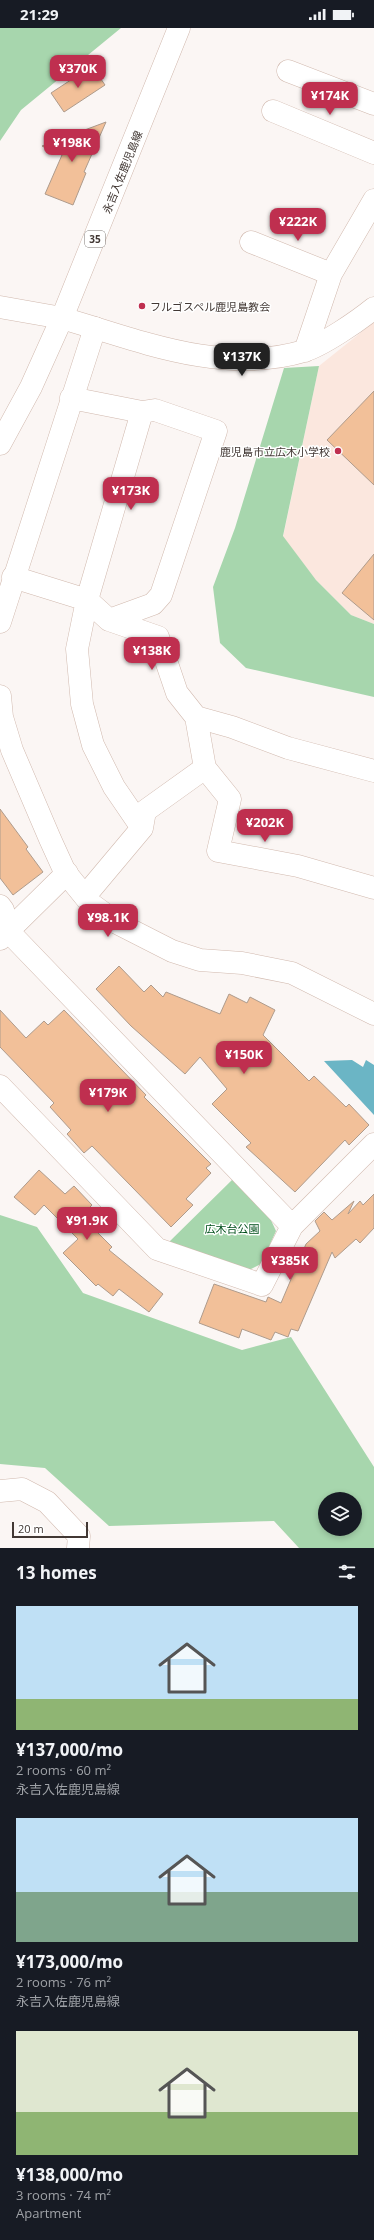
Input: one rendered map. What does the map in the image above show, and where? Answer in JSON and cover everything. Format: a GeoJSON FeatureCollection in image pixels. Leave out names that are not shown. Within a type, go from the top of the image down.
{"type":"FeatureCollection","features":[{"type":"Feature","properties":{"kind":"street","name":"永吉入佐鹿児島線"},"geometry":{"type":"LineString","coordinates":[[0,444],[31,387],[62,318],[178,28]]}},
{"type":"Feature","properties":{"kind":"street"},"geometry":{"type":"LineString","coordinates":[[288,71],[374,104]]}},
{"type":"Feature","properties":{"kind":"street"},"geometry":{"type":"LineString","coordinates":[[273,111],[374,153]]}},
{"type":"Feature","properties":{"kind":"street"},"geometry":{"type":"LineString","coordinates":[[305,351],[331,274],[374,200]]}},
{"type":"Feature","properties":{"kind":"street"},"geometry":{"type":"LineString","coordinates":[[251,242],[331,274]]}},
{"type":"Feature","properties":{"kind":"street"},"geometry":{"type":"LineString","coordinates":[[0,307],[62,318],[144,343],[204,357],[234,361],[268,358],[305,351],[333,336],[374,308]]}},
{"type":"Feature","properties":{"kind":"street"},"geometry":{"type":"LineString","coordinates":[[0,622],[13,577],[95,328]]}},
{"type":"Feature","properties":{"kind":"street"},"geometry":{"type":"LineString","coordinates":[[71,398],[142,412],[155,410],[216,431],[161,595],[152,604],[109,620]]}},
{"type":"Feature","properties":{"kind":"street"},"geometry":{"type":"LineString","coordinates":[[142,412],[87,600],[77,649],[82,704],[93,745],[114,787],[142,828]]}},
{"type":"Feature","properties":{"kind":"street"},"geometry":{"type":"LineString","coordinates":[[13,577],[87,600],[109,620],[158,636],[178,693],[196,717],[205,768],[230,799],[218,851],[298,866],[374,888]]}},
{"type":"Feature","properties":{"kind":"street"},"geometry":{"type":"LineString","coordinates":[[0,696],[2,717],[12,750],[66,873],[92,904],[118,923],[172,951],[200,960],[242,963],[292,973],[374,1014]]}},
{"type":"Feature","properties":{"kind":"street"},"geometry":{"type":"LineString","coordinates":[[196,717],[232,727],[288,748],[374,771]]}},
{"type":"Feature","properties":{"kind":"street"},"geometry":{"type":"LineString","coordinates":[[85,896],[142,828],[145,811],[205,768]]}},
{"type":"Feature","properties":{"kind":"street"},"geometry":{"type":"LineString","coordinates":[[4,935],[66,873]]}},
{"type":"Feature","properties":{"kind":"street"},"geometry":{"type":"LineString","coordinates":[[0,906],[3,910],[4,935],[292,1226]]}},
{"type":"Feature","properties":{"kind":"street"},"geometry":{"type":"LineString","coordinates":[[0,1086],[157,1249],[262,1285],[292,1226],[374,1144]]}},
{"type":"Feature","properties":{"kind":"street"},"geometry":{"type":"LineString","coordinates":[[0,1491],[22,1489],[47,1502],[79,1536],[78,1548]]}},
{"type":"Feature","properties":{"kind":"shaded area","name":"鹿児島市立広木小学校"},"geometry":{"type":"Polygon","coordinates":[[[374,322],[374,624],[351,615],[316,580],[283,537],[319,366],[374,322]]]}},
{"type":"Feature","properties":{"kind":"green space"},"geometry":{"type":"Polygon","coordinates":[[[0,28],[121,28],[21,110],[0,141],[0,28]]]}},
{"type":"Feature","properties":{"kind":"green space"},"geometry":{"type":"Polygon","coordinates":[[[319,366],[283,536],[316,580],[351,615],[374,624],[374,697],[246,668],[220,643],[213,587],[235,528],[284,368],[319,366]]]}},
{"type":"Feature","properties":{"kind":"green space","name":"広木台公園"},"geometry":{"type":"Polygon","coordinates":[[[233,1179],[270,1218],[276,1231],[261,1264],[249,1270],[168,1243],[233,1179]]]}},
{"type":"Feature","properties":{"kind":"green space"},"geometry":{"type":"Polygon","coordinates":[[[0,1215],[37,1227],[83,1293],[242,1350],[291,1337],[374,1467],[374,1548],[299,1548],[274,1521],[109,1526],[45,1468],[0,1464],[0,1215]]]}},
{"type":"Feature","properties":{"kind":"water"},"geometry":{"type":"Polygon","coordinates":[[[352,1060],[363,1067],[366,1060],[374,1065],[374,1115],[324,1061],[352,1060]]]}},
{"type":"Feature","properties":{"kind":"building"},"geometry":{"type":"Polygon","coordinates":[[[92,66],[105,85],[64,112],[51,93],[92,66]]]}},
{"type":"Feature","properties":{"kind":"building"},"geometry":{"type":"Polygon","coordinates":[[[106,122],[84,172],[86,173],[73,205],[45,194],[62,155],[42,146],[106,122]]]}},
{"type":"Feature","properties":{"kind":"building"},"geometry":{"type":"Polygon","coordinates":[[[374,391],[374,485],[327,440],[374,391]]]}},
{"type":"Feature","properties":{"kind":"building"},"geometry":{"type":"Polygon","coordinates":[[[374,554],[374,620],[342,593],[374,554]]]}},
{"type":"Feature","properties":{"kind":"building"},"geometry":{"type":"Polygon","coordinates":[[[0,809],[28,847],[26,849],[43,872],[13,895],[0,878],[0,809]]]}},
{"type":"Feature","properties":{"kind":"building"},"geometry":{"type":"Polygon","coordinates":[[[119,966],[144,992],[151,985],[163,997],[166,992],[220,1014],[229,994],[247,1003],[250,997],[275,1010],[263,1035],[309,1081],[314,1076],[346,1107],[349,1104],[369,1125],[349,1145],[345,1140],[295,1192],[246,1147],[251,1143],[212,1104],[227,1089],[200,1057],[185,1074],[131,1026],[96,989],[119,966]]]}},
{"type":"Feature","properties":{"kind":"building"},"geometry":{"type":"Polygon","coordinates":[[[0,1010],[26,1038],[44,1021],[48,1025],[64,1010],[146,1095],[144,1097],[211,1164],[206,1168],[211,1173],[186,1199],[193,1205],[171,1227],[92,1146],[84,1153],[67,1134],[71,1130],[50,1107],[54,1103],[0,1047],[0,1010]]]}},
{"type":"Feature","properties":{"kind":"building"},"geometry":{"type":"Polygon","coordinates":[[[39,1170],[65,1194],[74,1186],[92,1205],[81,1216],[112,1247],[109,1250],[163,1294],[149,1312],[119,1289],[113,1296],[98,1284],[96,1286],[63,1253],[78,1239],[44,1205],[35,1215],[14,1197],[39,1170]]]}},
{"type":"Feature","properties":{"kind":"building"},"geometry":{"type":"Polygon","coordinates":[[[374,1194],[374,1228],[360,1243],[356,1239],[335,1258],[332,1252],[298,1331],[291,1329],[288,1337],[275,1332],[271,1340],[242,1329],[239,1338],[199,1323],[214,1284],[266,1302],[268,1297],[281,1303],[306,1244],[320,1231],[315,1221],[324,1212],[332,1220],[354,1201],[348,1214],[360,1201],[363,1205],[374,1194]]]}},
{"type":"Feature","properties":{"kind":"place","name":"フルゴスペル鹿児島教会"},"geometry":{"type":"Point","coordinates":[142,306]}},
{"type":"Feature","properties":{"kind":"place","name":"鹿児島市立広木小学校"},"geometry":{"type":"Point","coordinates":[338,451]}}]}
